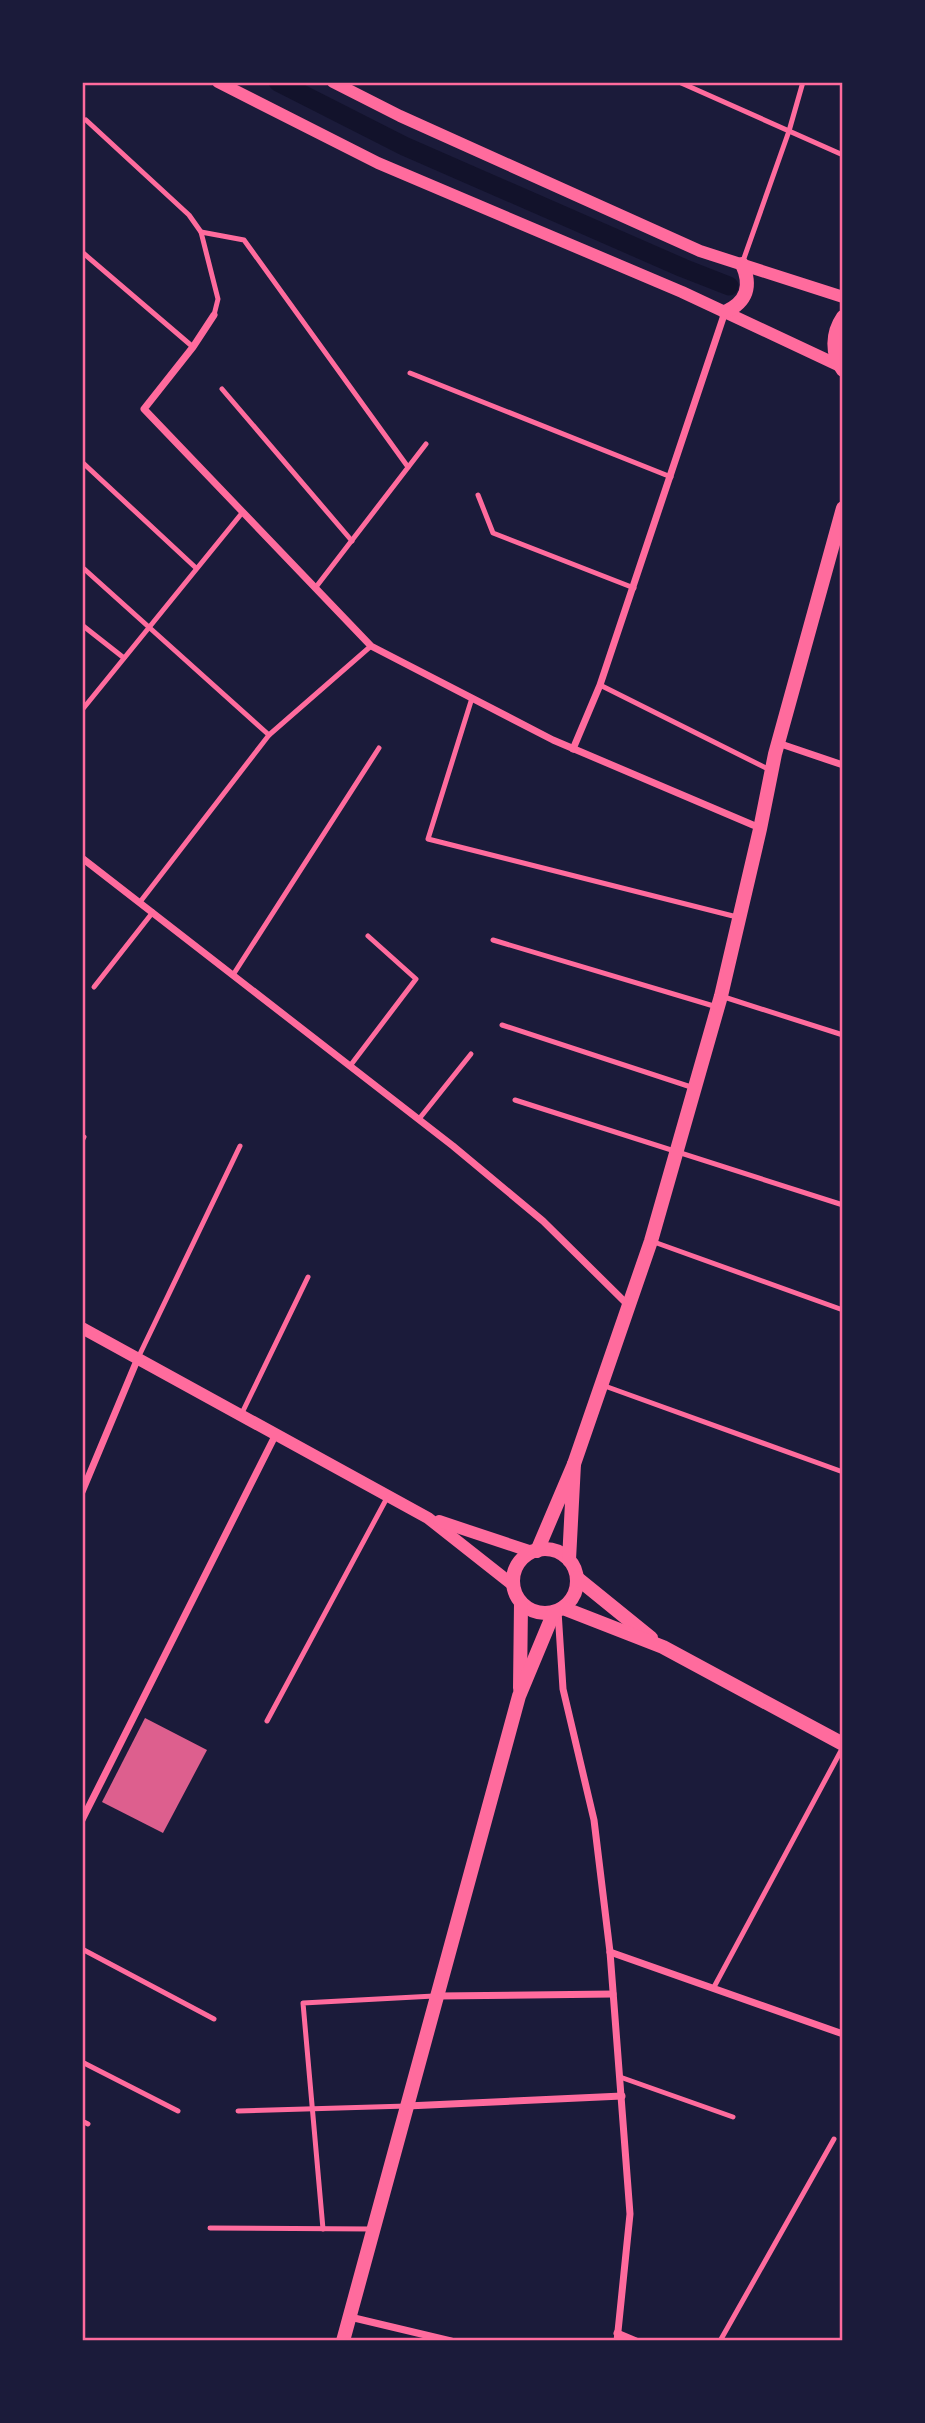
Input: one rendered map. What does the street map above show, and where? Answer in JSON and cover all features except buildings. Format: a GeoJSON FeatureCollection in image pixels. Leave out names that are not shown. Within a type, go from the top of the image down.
{"type":"FeatureCollection","features":[{"type":"Feature","properties":{"kind":"main road"},"geometry":{"type":"LineString","coordinates":[[725,312],[736,307],[744,298],[748,287],[742,264]]}},
{"type":"Feature","properties":{"kind":"main road"},"geometry":{"type":"LineString","coordinates":[[841,368],[835,352],[834,337],[843,317]]}},
{"type":"Feature","properties":{"kind":"main road"},"geometry":{"type":"LineString","coordinates":[[519,1696],[521,1603],[513,1585],[518,1565],[535,1552],[574,1464],[650,1241],[719,1002],[778,743],[843,508]]}},
{"type":"Feature","properties":{"kind":"main road"},"geometry":{"type":"LineString","coordinates":[[574,1464],[569,1560],[577,1578],[663,1647]]}},
{"type":"Feature","properties":{"kind":"main road"},"geometry":{"type":"LineString","coordinates":[[535,1552],[552,1550],[569,1560]]}},
{"type":"Feature","properties":{"kind":"main road"},"geometry":{"type":"LineString","coordinates":[[342,2341],[519,1696],[559,1610],[573,1598],[577,1578]]}},
{"type":"Feature","properties":{"kind":"main road"},"geometry":{"type":"LineString","coordinates":[[521,1603],[538,1612],[559,1610],[663,1647],[843,1746]]}},
{"type":"Feature","properties":{"kind":"street"},"geometry":{"type":"LineString","coordinates":[[218,82],[378,163],[725,312],[841,368]]}},
{"type":"Feature","properties":{"kind":"street"},"geometry":{"type":"LineString","coordinates":[[333,82],[400,116],[700,251],[843,297]]}},
{"type":"Feature","properties":{"kind":"street"},"geometry":{"type":"LineString","coordinates":[[573,749],[600,685],[634,588],[725,312]]}},
{"type":"Feature","properties":{"kind":"street"},"geometry":{"type":"LineString","coordinates":[[214,315],[193,347],[144,409],[372,646],[573,749],[760,829]]}},
{"type":"Feature","properties":{"kind":"street"},"geometry":{"type":"LineString","coordinates":[[778,743],[843,765]]}},
{"type":"Feature","properties":{"kind":"street"},"geometry":{"type":"LineString","coordinates":[[82,858],[419,1119],[543,1221],[629,1306]]}},
{"type":"Feature","properties":{"kind":"street"},"geometry":{"type":"LineString","coordinates":[[82,1328],[428,1518],[513,1585]]}},
{"type":"Feature","properties":{"kind":"street"},"geometry":{"type":"LineString","coordinates":[[82,1492],[138,1358]]}},
{"type":"Feature","properties":{"kind":"street"},"geometry":{"type":"LineString","coordinates":[[82,1821],[276,1434]]}},
{"type":"Feature","properties":{"kind":"street"},"geometry":{"type":"LineString","coordinates":[[428,1518],[535,1552]]}},
{"type":"Feature","properties":{"kind":"street"},"geometry":{"type":"LineString","coordinates":[[559,1610],[563,1689],[594,1820],[610,1952],[622,2096],[630,2214],[617,2337],[636,2341]]}},
{"type":"Feature","properties":{"kind":"street"},"geometry":{"type":"LineString","coordinates":[[610,1952],[843,2034]]}},
{"type":"Feature","properties":{"kind":"street"},"geometry":{"type":"LineString","coordinates":[[437,1996],[613,1994]]}},
{"type":"Feature","properties":{"kind":"street"},"geometry":{"type":"LineString","coordinates":[[407,2106],[622,2096]]}},
{"type":"Feature","properties":{"kind":"street"},"geometry":{"type":"LineString","coordinates":[[349,2317],[451,2341]]}},
{"type":"Feature","properties":{"kind":"lane"},"geometry":{"type":"LineString","coordinates":[[679,82],[843,155]]}},
{"type":"Feature","properties":{"kind":"lane"},"geometry":{"type":"LineString","coordinates":[[742,264],[789,131],[803,82]]}},
{"type":"Feature","properties":{"kind":"lane"},"geometry":{"type":"LineString","coordinates":[[86,120],[189,215],[201,232],[218,299],[214,315]]}},
{"type":"Feature","properties":{"kind":"lane"},"geometry":{"type":"LineString","coordinates":[[201,232],[244,240],[408,467]]}},
{"type":"Feature","properties":{"kind":"lane"},"geometry":{"type":"LineString","coordinates":[[82,252],[193,347]]}},
{"type":"Feature","properties":{"kind":"lane"},"geometry":{"type":"LineString","coordinates":[[411,373],[671,477]]}},
{"type":"Feature","properties":{"kind":"lane"},"geometry":{"type":"LineString","coordinates":[[222,389],[352,541]]}},
{"type":"Feature","properties":{"kind":"lane"},"geometry":{"type":"LineString","coordinates":[[316,587],[426,444]]}},
{"type":"Feature","properties":{"kind":"lane"},"geometry":{"type":"LineString","coordinates":[[82,462],[196,568]]}},
{"type":"Feature","properties":{"kind":"lane"},"geometry":{"type":"LineString","coordinates":[[478,495],[493,533],[634,588]]}},
{"type":"Feature","properties":{"kind":"lane"},"geometry":{"type":"LineString","coordinates":[[82,710],[242,513]]}},
{"type":"Feature","properties":{"kind":"lane"},"geometry":{"type":"LineString","coordinates":[[82,567],[269,735]]}},
{"type":"Feature","properties":{"kind":"lane"},"geometry":{"type":"LineString","coordinates":[[82,625],[124,658]]}},
{"type":"Feature","properties":{"kind":"lane"},"geometry":{"type":"LineString","coordinates":[[140,902],[269,735],[372,646]]}},
{"type":"Feature","properties":{"kind":"lane"},"geometry":{"type":"LineString","coordinates":[[600,685],[772,771]]}},
{"type":"Feature","properties":{"kind":"lane"},"geometry":{"type":"LineString","coordinates":[[472,698],[428,839],[739,918]]}},
{"type":"Feature","properties":{"kind":"lane"},"geometry":{"type":"LineString","coordinates":[[233,975],[379,748]]}},
{"type":"Feature","properties":{"kind":"lane"},"geometry":{"type":"LineString","coordinates":[[94,987],[153,912]]}},
{"type":"Feature","properties":{"kind":"lane"},"geometry":{"type":"LineString","coordinates":[[350,1066],[416,979],[368,936]]}},
{"type":"Feature","properties":{"kind":"lane"},"geometry":{"type":"LineString","coordinates":[[493,940],[843,1035]]}},
{"type":"Feature","properties":{"kind":"lane"},"geometry":{"type":"LineString","coordinates":[[502,1025],[694,1088]]}},
{"type":"Feature","properties":{"kind":"lane"},"geometry":{"type":"LineString","coordinates":[[419,1119],[471,1054]]}},
{"type":"Feature","properties":{"kind":"lane"},"geometry":{"type":"LineString","coordinates":[[515,1100],[843,1205]]}},
{"type":"Feature","properties":{"kind":"lane"},"geometry":{"type":"LineString","coordinates":[[138,1358],[240,1146]]}},
{"type":"Feature","properties":{"kind":"lane"},"geometry":{"type":"LineString","coordinates":[[650,1241],[843,1310]]}},
{"type":"Feature","properties":{"kind":"lane"},"geometry":{"type":"LineString","coordinates":[[241,1415],[308,1278]]}},
{"type":"Feature","properties":{"kind":"lane"},"geometry":{"type":"LineString","coordinates":[[602,1385],[843,1472]]}},
{"type":"Feature","properties":{"kind":"lane"},"geometry":{"type":"LineString","coordinates":[[267,1721],[388,1496]]}},
{"type":"Feature","properties":{"kind":"lane"},"geometry":{"type":"LineString","coordinates":[[714,1987],[843,1746]]}},
{"type":"Feature","properties":{"kind":"lane"},"geometry":{"type":"LineString","coordinates":[[82,1948],[214,2019]]}},
{"type":"Feature","properties":{"kind":"lane"},"geometry":{"type":"LineString","coordinates":[[323,2229],[303,2003],[437,1996]]}},
{"type":"Feature","properties":{"kind":"lane"},"geometry":{"type":"LineString","coordinates":[[82,2062],[178,2111]]}},
{"type":"Feature","properties":{"kind":"lane"},"geometry":{"type":"LineString","coordinates":[[620,2077],[733,2117]]}},
{"type":"Feature","properties":{"kind":"lane"},"geometry":{"type":"LineString","coordinates":[[238,2111],[407,2106]]}},
{"type":"Feature","properties":{"kind":"lane"},"geometry":{"type":"LineString","coordinates":[[720,2341],[834,2139]]}},
{"type":"Feature","properties":{"kind":"lane"},"geometry":{"type":"LineString","coordinates":[[210,2228],[374,2230]]}},
{"type":"Feature","properties":{"kind":"waterway"},"geometry":{"type":"LineString","coordinates":[[278,82],[404,146],[729,286]]}}]}
